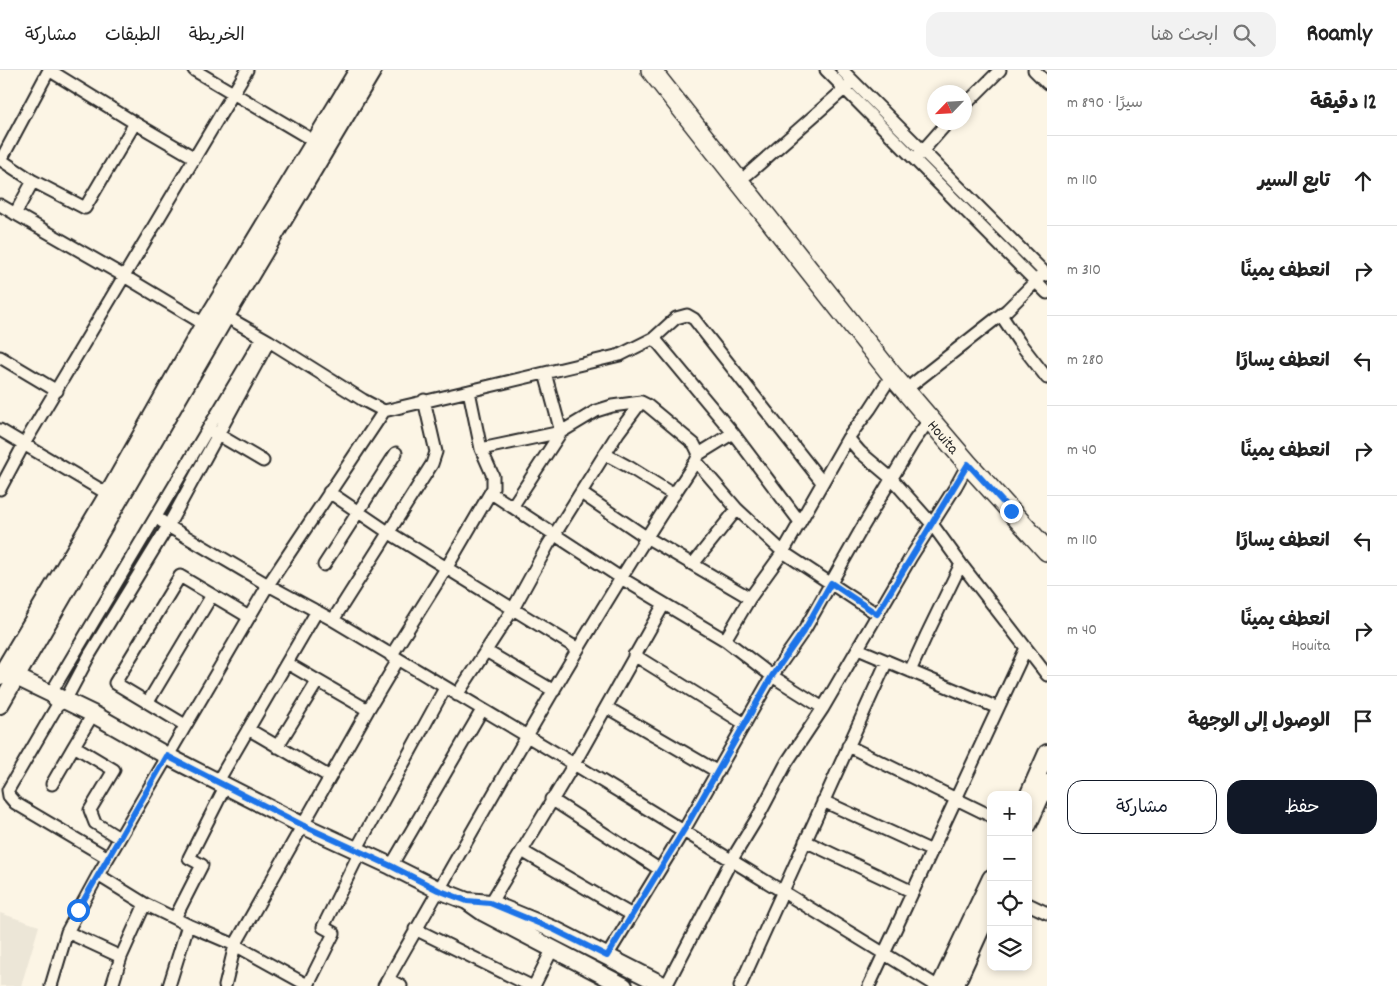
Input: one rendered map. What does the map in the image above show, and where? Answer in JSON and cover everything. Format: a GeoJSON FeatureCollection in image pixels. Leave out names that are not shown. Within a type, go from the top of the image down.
{"type":"FeatureCollection","features":[{"type":"Feature","properties":{"kind":"main road"},"geometry":{"type":"LineString","coordinates":[[651,70],[892,376],[927,411]]}},
{"type":"Feature","properties":{"kind":"main road"},"geometry":{"type":"LineString","coordinates":[[666,70],[914,383],[927,411]]}},
{"type":"Feature","properties":{"kind":"main road","name":"Houita"},"geometry":{"type":"LineString","coordinates":[[927,411],[968,464],[1047,551]]}},
{"type":"Feature","properties":{"kind":"main road","name":"Houita"},"geometry":{"type":"LineString","coordinates":[[927,411],[1047,535]]}},
{"type":"Feature","properties":{"kind":"street"},"geometry":{"type":"LineString","coordinates":[[135,123],[85,208],[33,181],[1,160],[49,70],[195,158]]}},
{"type":"Feature","properties":{"kind":"street"},"geometry":{"type":"LineString","coordinates":[[194,70],[321,145]]}},
{"type":"Feature","properties":{"kind":"street"},"geometry":{"type":"LineString","coordinates":[[0,489],[24,444],[247,70]]}},
{"type":"Feature","properties":{"kind":"street"},"geometry":{"type":"LineString","coordinates":[[321,145],[358,70]]}},
{"type":"Feature","properties":{"kind":"street"},"geometry":{"type":"LineString","coordinates":[[5,673],[56,607],[220,313],[321,145],[373,70]]}},
{"type":"Feature","properties":{"kind":"street"},"geometry":{"type":"LineString","coordinates":[[826,70],[849,85],[918,155],[1047,293]]}},
{"type":"Feature","properties":{"kind":"street"},"geometry":{"type":"LineString","coordinates":[[842,70],[849,85]]}},
{"type":"Feature","properties":{"kind":"street"},"geometry":{"type":"LineString","coordinates":[[972,98],[1000,70]]}},
{"type":"Feature","properties":{"kind":"street"},"geometry":{"type":"LineString","coordinates":[[1034,70],[1047,83]]}},
{"type":"Feature","properties":{"kind":"street"},"geometry":{"type":"LineString","coordinates":[[748,174],[849,85]]}},
{"type":"Feature","properties":{"kind":"street"},"geometry":{"type":"LineString","coordinates":[[918,155],[941,130]]}},
{"type":"Feature","properties":{"kind":"street"},"geometry":{"type":"LineString","coordinates":[[914,383],[1001,315],[1046,274],[918,155]]}},
{"type":"Feature","properties":{"kind":"street"},"geometry":{"type":"LineString","coordinates":[[15,214],[33,181]]}},
{"type":"Feature","properties":{"kind":"street"},"geometry":{"type":"LineString","coordinates":[[0,205],[204,324]]}},
{"type":"Feature","properties":{"kind":"street"},"geometry":{"type":"LineString","coordinates":[[0,705],[5,673],[204,324],[220,313]]}},
{"type":"Feature","properties":{"kind":"street"},"geometry":{"type":"LineString","coordinates":[[220,313],[266,339],[363,400],[384,410],[620,354],[654,338],[676,318],[687,315],[694,319],[822,482]]}},
{"type":"Feature","properties":{"kind":"street"},"geometry":{"type":"LineString","coordinates":[[1001,315],[1047,378]]}},
{"type":"Feature","properties":{"kind":"street"},"geometry":{"type":"LineString","coordinates":[[654,338],[733,433],[800,522]]}},
{"type":"Feature","properties":{"kind":"street"},"geometry":{"type":"LineString","coordinates":[[58,700],[90,654],[168,526],[213,432],[266,339]]}},
{"type":"Feature","properties":{"kind":"street"},"geometry":{"type":"LineString","coordinates":[[0,357],[57,391]]}},
{"type":"Feature","properties":{"kind":"street"},"geometry":{"type":"LineString","coordinates":[[512,507],[562,432],[545,372]]}},
{"type":"Feature","properties":{"kind":"street"},"geometry":{"type":"LineString","coordinates":[[725,640],[750,598],[783,552],[848,438],[892,376]]}},
{"type":"Feature","properties":{"kind":"street"},"geometry":{"type":"LineString","coordinates":[[225,986],[235,945],[368,710],[395,658],[494,488],[493,476],[481,449],[469,391]]}},
{"type":"Feature","properties":{"kind":"street"},"geometry":{"type":"LineString","coordinates":[[333,620],[432,464],[436,452],[424,400]]}},
{"type":"Feature","properties":{"kind":"street"},"geometry":{"type":"LineString","coordinates":[[481,449],[562,432],[596,411],[612,406],[641,402],[694,444],[698,457],[736,509],[783,552],[877,614]]}},
{"type":"Feature","properties":{"kind":"street"},"geometry":{"type":"LineString","coordinates":[[458,695],[512,609],[554,535],[605,454],[641,402]]}},
{"type":"Feature","properties":{"kind":"street"},"geometry":{"type":"LineString","coordinates":[[51,986],[67,932],[119,838],[268,585],[384,410]]}},
{"type":"Feature","properties":{"kind":"street"},"geometry":{"type":"LineString","coordinates":[[607,956],[684,830],[772,676],[805,629],[892,479],[927,411]]}},
{"type":"Feature","properties":{"kind":"street"},"geometry":{"type":"LineString","coordinates":[[0,430],[108,494]]}},
{"type":"Feature","properties":{"kind":"street"},"geometry":{"type":"LineString","coordinates":[[213,432],[263,461]]}},
{"type":"Feature","properties":{"kind":"street"},"geometry":{"type":"LineString","coordinates":[[108,858],[15,803],[9,796],[9,787],[156,517],[213,432]]}},
{"type":"Feature","properties":{"kind":"street"},"geometry":{"type":"LineString","coordinates":[[401,986],[386,983],[415,929],[578,649],[646,537],[698,457],[733,433]]}},
{"type":"Feature","properties":{"kind":"street"},"geometry":{"type":"LineString","coordinates":[[848,438],[860,452],[892,479],[932,524],[1047,675]]}},
{"type":"Feature","properties":{"kind":"street"},"geometry":{"type":"LineString","coordinates":[[324,565],[396,453]]}},
{"type":"Feature","properties":{"kind":"street"},"geometry":{"type":"LineString","coordinates":[[605,454],[630,466],[674,495]]}},
{"type":"Feature","properties":{"kind":"street"},"geometry":{"type":"LineString","coordinates":[[5,673],[58,700],[93,714],[167,756],[302,825],[438,890],[555,930],[665,986],[731,861],[787,762],[823,708],[877,614],[968,464]]}},
{"type":"Feature","properties":{"kind":"street"},"geometry":{"type":"LineString","coordinates":[[329,492],[388,532],[578,649]]}},
{"type":"Feature","properties":{"kind":"street"},"geometry":{"type":"LineString","coordinates":[[491,493],[621,578],[725,640],[772,676],[823,708]]}},
{"type":"Feature","properties":{"kind":"street"},"geometry":{"type":"LineString","coordinates":[[581,493],[646,537],[750,598]]}},
{"type":"Feature","properties":{"kind":"street"},"geometry":{"type":"LineString","coordinates":[[693,564],[736,509]]}},
{"type":"Feature","properties":{"kind":"street"},"geometry":{"type":"LineString","coordinates":[[156,517],[168,526],[268,585],[333,620],[574,764],[608,787],[684,830],[731,861],[939,986],[990,881]]}},
{"type":"Feature","properties":{"kind":"street"},"geometry":{"type":"LineString","coordinates":[[910,671],[961,564]]}},
{"type":"Feature","properties":{"kind":"street"},"geometry":{"type":"LineString","coordinates":[[185,725],[115,683],[180,576],[249,616]]}},
{"type":"Feature","properties":{"kind":"street"},"geometry":{"type":"LineString","coordinates":[[148,702],[212,594]]}},
{"type":"Feature","properties":{"kind":"street"},"geometry":{"type":"LineString","coordinates":[[487,908],[574,764],[664,604]]}},
{"type":"Feature","properties":{"kind":"street"},"geometry":{"type":"LineString","coordinates":[[175,918],[202,865],[189,858],[222,783],[248,729],[317,611]]}},
{"type":"Feature","properties":{"kind":"street"},"geometry":{"type":"LineString","coordinates":[[869,986],[1026,648]]}},
{"type":"Feature","properties":{"kind":"street"},"geometry":{"type":"LineString","coordinates":[[858,649],[998,708]]}},
{"type":"Feature","properties":{"kind":"street"},"geometry":{"type":"LineString","coordinates":[[486,650],[554,690]]}},
{"type":"Feature","properties":{"kind":"street"},"geometry":{"type":"LineString","coordinates":[[634,655],[745,724]]}},
{"type":"Feature","properties":{"kind":"street"},"geometry":{"type":"LineString","coordinates":[[740,986],[887,661]]}},
{"type":"Feature","properties":{"kind":"street"},"geometry":{"type":"LineString","coordinates":[[287,663],[368,710]]}},
{"type":"Feature","properties":{"kind":"street"},"geometry":{"type":"LineString","coordinates":[[277,747],[317,682]]}},
{"type":"Feature","properties":{"kind":"street"},"geometry":{"type":"LineString","coordinates":[[98,875],[145,904],[235,945],[308,986],[334,933],[323,927],[358,851],[445,688]]}},
{"type":"Feature","properties":{"kind":"street"},"geometry":{"type":"LineString","coordinates":[[606,708],[718,772]]}},
{"type":"Feature","properties":{"kind":"street"},"geometry":{"type":"LineString","coordinates":[[391,866],[482,710]]}},
{"type":"Feature","properties":{"kind":"street"},"geometry":{"type":"LineString","coordinates":[[52,784],[93,714]]}},
{"type":"Feature","properties":{"kind":"street"},"geometry":{"type":"LineString","coordinates":[[248,729],[330,777]]}},
{"type":"Feature","properties":{"kind":"street"},"geometry":{"type":"LineString","coordinates":[[74,746],[114,770],[90,810],[95,823],[119,838]]}},
{"type":"Feature","properties":{"kind":"street"},"geometry":{"type":"LineString","coordinates":[[848,746],[987,814]]}},
{"type":"Feature","properties":{"kind":"street"},"geometry":{"type":"LineString","coordinates":[[1030,791],[1047,753]]}},
{"type":"Feature","properties":{"kind":"street"},"geometry":{"type":"LineString","coordinates":[[1032,815],[1047,783]]}},
{"type":"Feature","properties":{"kind":"street"},"geometry":{"type":"LineString","coordinates":[[552,799],[659,869]]}},
{"type":"Feature","properties":{"kind":"street"},"geometry":{"type":"LineString","coordinates":[[823,801],[932,851]]}},
{"type":"Feature","properties":{"kind":"street"},"geometry":{"type":"LineString","coordinates":[[806,842],[913,892]]}},
{"type":"Feature","properties":{"kind":"street"},"geometry":{"type":"LineString","coordinates":[[522,851],[632,915]]}},
{"type":"Feature","properties":{"kind":"street"},"geometry":{"type":"LineString","coordinates":[[112,986],[121,957],[145,904]]}},
{"type":"Feature","properties":{"kind":"street"},"geometry":{"type":"LineString","coordinates":[[1032,905],[1046,909]]}},
{"type":"Feature","properties":{"kind":"street"},"geometry":{"type":"LineString","coordinates":[[487,908],[553,948],[624,986]]}},
{"type":"Feature","properties":{"kind":"street"},"geometry":{"type":"LineString","coordinates":[[959,985],[987,917]]}},
{"type":"Feature","properties":{"kind":"street"},"geometry":{"type":"LineString","coordinates":[[169,986],[188,925]]}},
{"type":"Feature","properties":{"kind":"street"},"geometry":{"type":"LineString","coordinates":[[415,929],[532,986],[553,948]]}},
{"type":"Feature","properties":{"kind":"street"},"geometry":{"type":"LineString","coordinates":[[67,932],[121,957]]}},
{"type":"Feature","properties":{"kind":"shaded area"},"geometry":{"type":"Polygon","coordinates":[[[0,913],[39,926],[21,986],[0,986],[0,913]]]}},
{"type":"Feature","properties":{"kind":"route"},"geometry":{"type":"LineString","coordinates":[[78,910],[167,756],[218,780],[302,825],[438,890],[467,901],[490,903],[555,930],[607,956],[684,830],[772,676],[805,629],[831,583],[877,614],[968,464],[1011,511]]}}]}
